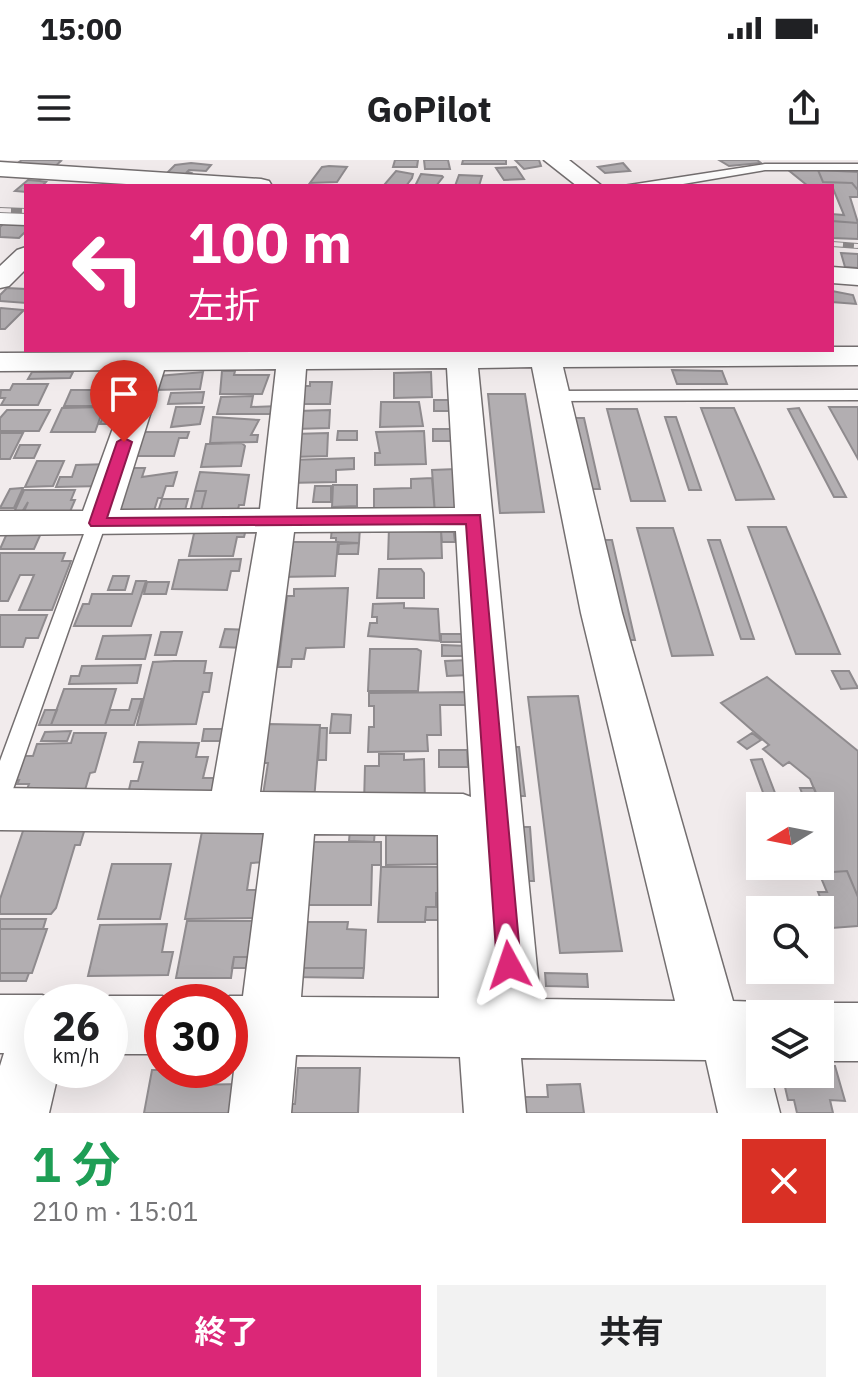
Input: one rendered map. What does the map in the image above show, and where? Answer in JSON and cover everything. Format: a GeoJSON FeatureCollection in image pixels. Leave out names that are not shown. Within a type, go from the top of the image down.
{"type":"FeatureCollection","features":[{"type":"Feature","properties":{"kind":"street"},"geometry":{"type":"LineString","coordinates":[[555,160],[588,184]]}},
{"type":"Feature","properties":{"kind":"street"},"geometry":{"type":"LineString","coordinates":[[0,169],[230,184]]}},
{"type":"Feature","properties":{"kind":"street"},"geometry":{"type":"LineString","coordinates":[[0,217],[24,218]]}},
{"type":"Feature","properties":{"kind":"street"},"geometry":{"type":"LineString","coordinates":[[0,280],[24,257]]}},
{"type":"Feature","properties":{"kind":"street"},"geometry":{"type":"LineString","coordinates":[[834,275],[858,277]]}},
{"type":"Feature","properties":{"kind":"street"},"geometry":{"type":"LineString","coordinates":[[3,368],[142,357],[292,360],[334,354],[462,359],[550,378],[621,354],[849,355]]}},
{"type":"Feature","properties":{"kind":"street"},"geometry":{"type":"LineString","coordinates":[[97,523],[142,357]]}},
{"type":"Feature","properties":{"kind":"street"},"geometry":{"type":"LineString","coordinates":[[462,359],[474,519],[495,1113]]}},
{"type":"Feature","properties":{"kind":"street"},"geometry":{"type":"LineString","coordinates":[[233,811],[277,521],[292,360]]}},
{"type":"Feature","properties":{"kind":"street"},"geometry":{"type":"LineString","coordinates":[[550,378],[619,686],[734,1031],[749,1113]]}},
{"type":"Feature","properties":{"kind":"street"},"geometry":{"type":"LineString","coordinates":[[0,523],[474,519]]}},
{"type":"Feature","properties":{"kind":"street"},"geometry":{"type":"LineString","coordinates":[[0,809],[463,815],[490,1028]]}},
{"type":"Feature","properties":{"kind":"street"},"geometry":{"type":"LineString","coordinates":[[260,1113],[249,1025],[291,812]]}},
{"type":"Feature","properties":{"kind":"street"},"geometry":{"type":"LineString","coordinates":[[249,1025],[734,1031]]}},
{"type":"Feature","properties":{"kind":"street"},"geometry":{"type":"LineString","coordinates":[[834,1032],[858,1032]]}},
{"type":"Feature","properties":{"kind":"street"},"geometry":{"type":"LineString","coordinates":[[18,1113],[24,1060]]}},
{"type":"Feature","properties":{"kind":"lane"},"geometry":{"type":"LineString","coordinates":[[650,184],[765,167],[858,167]]}},
{"type":"Feature","properties":{"kind":"lane"},"geometry":{"type":"LineString","coordinates":[[550,378],[858,395]]}},
{"type":"Feature","properties":{"kind":"lane"},"geometry":{"type":"LineString","coordinates":[[0,792],[97,523]]}},
{"type":"Feature","properties":{"kind":"building"},"geometry":{"type":"Polygon","coordinates":[[[22,160],[61,161],[51,170],[12,167],[22,160]]]}},
{"type":"Feature","properties":{"kind":"building"},"geometry":{"type":"Polygon","coordinates":[[[395,160],[418,160],[417,167],[393,167],[395,160]]]}},
{"type":"Feature","properties":{"kind":"building"},"geometry":{"type":"Polygon","coordinates":[[[424,160],[448,160],[450,169],[425,169],[424,160]]]}},
{"type":"Feature","properties":{"kind":"building"},"geometry":{"type":"Polygon","coordinates":[[[463,160],[506,160],[506,164],[462,164],[463,160]]]}},
{"type":"Feature","properties":{"kind":"building"},"geometry":{"type":"Polygon","coordinates":[[[515,160],[539,160],[541,166],[524,169],[515,160]]]}},
{"type":"Feature","properties":{"kind":"building"},"geometry":{"type":"Polygon","coordinates":[[[719,160],[757,160],[761,163],[729,166],[719,160]]]}},
{"type":"Feature","properties":{"kind":"building"},"geometry":{"type":"Polygon","coordinates":[[[623,163],[630,171],[605,173],[598,167],[623,163]]]}},
{"type":"Feature","properties":{"kind":"building"},"geometry":{"type":"Polygon","coordinates":[[[175,165],[211,165],[206,171],[189,170],[187,172],[191,173],[185,177],[165,175],[175,165]]]}},
{"type":"Feature","properties":{"kind":"building"},"geometry":{"type":"Polygon","coordinates":[[[322,167],[347,167],[337,182],[310,183],[322,167]]]}},
{"type":"Feature","properties":{"kind":"building"},"geometry":{"type":"Polygon","coordinates":[[[516,167],[524,179],[504,180],[496,168],[516,167]]]}},
{"type":"Feature","properties":{"kind":"building"},"geometry":{"type":"Polygon","coordinates":[[[787,169],[818,170],[823,182],[852,183],[858,190],[858,197],[850,197],[858,223],[834,221],[834,214],[844,215],[834,184],[806,184],[787,169]]]}},
{"type":"Feature","properties":{"kind":"building"},"geometry":{"type":"Polygon","coordinates":[[[818,170],[858,172],[858,190],[852,183],[823,182],[818,170]]]}},
{"type":"Feature","properties":{"kind":"building"},"geometry":{"type":"Polygon","coordinates":[[[396,171],[413,174],[408,184],[385,184],[396,171]]]}},
{"type":"Feature","properties":{"kind":"building"},"geometry":{"type":"Polygon","coordinates":[[[421,174],[443,177],[438,184],[416,184],[421,174]]]}},
{"type":"Feature","properties":{"kind":"building"},"geometry":{"type":"Polygon","coordinates":[[[459,175],[482,176],[480,184],[456,184],[459,175]]]}},
{"type":"Feature","properties":{"kind":"building"},"geometry":{"type":"Polygon","coordinates":[[[28,180],[46,182],[24,184],[24,192],[15,191],[28,180]]]}},
{"type":"Feature","properties":{"kind":"building"},"geometry":{"type":"Polygon","coordinates":[[[834,221],[858,223],[858,239],[834,238],[834,221]]]}},
{"type":"Feature","properties":{"kind":"building"},"geometry":{"type":"Polygon","coordinates":[[[5,222],[24,223],[24,233],[19,238],[0,237],[0,227],[5,222]]]}},
{"type":"Feature","properties":{"kind":"building"},"geometry":{"type":"Polygon","coordinates":[[[841,253],[858,254],[858,268],[845,267],[841,253]]]}},
{"type":"Feature","properties":{"kind":"building"},"geometry":{"type":"Polygon","coordinates":[[[7,288],[24,289],[24,303],[0,301],[0,295],[7,288]]]}},
{"type":"Feature","properties":{"kind":"building"},"geometry":{"type":"Polygon","coordinates":[[[834,291],[853,295],[856,304],[834,302],[834,291]]]}},
{"type":"Feature","properties":{"kind":"building"},"geometry":{"type":"Polygon","coordinates":[[[0,309],[24,310],[5,329],[0,329],[0,309]]]}},
{"type":"Feature","properties":{"kind":"building"},"geometry":{"type":"Polygon","coordinates":[[[672,370],[722,371],[727,384],[677,384],[672,370]]]}},
{"type":"Feature","properties":{"kind":"building"},"geometry":{"type":"Polygon","coordinates":[[[222,371],[235,371],[234,375],[269,375],[262,394],[220,394],[222,371]]]}},
{"type":"Feature","properties":{"kind":"building"},"geometry":{"type":"Polygon","coordinates":[[[32,372],[73,372],[70,378],[28,379],[32,372]]]}},
{"type":"Feature","properties":{"kind":"building"},"geometry":{"type":"Polygon","coordinates":[[[203,372],[200,389],[154,390],[158,376],[203,372]]]}},
{"type":"Feature","properties":{"kind":"building"},"geometry":{"type":"Polygon","coordinates":[[[431,372],[432,397],[394,398],[394,373],[431,372]]]}},
{"type":"Feature","properties":{"kind":"building"},"geometry":{"type":"Polygon","coordinates":[[[310,382],[332,382],[330,404],[297,404],[299,386],[310,386],[310,382]]]}},
{"type":"Feature","properties":{"kind":"building"},"geometry":{"type":"Polygon","coordinates":[[[13,384],[48,384],[38,405],[1,405],[5,398],[0,398],[1,390],[10,390],[13,384]]]}},
{"type":"Feature","properties":{"kind":"building"},"geometry":{"type":"Polygon","coordinates":[[[71,390],[110,390],[105,403],[100,406],[64,406],[71,390]]]}},
{"type":"Feature","properties":{"kind":"building"},"geometry":{"type":"Polygon","coordinates":[[[204,392],[202,403],[168,404],[171,393],[204,392]]]}},
{"type":"Feature","properties":{"kind":"building"},"geometry":{"type":"Polygon","coordinates":[[[488,394],[525,394],[544,512],[500,513],[488,394]]]}},
{"type":"Feature","properties":{"kind":"building"},"geometry":{"type":"Polygon","coordinates":[[[253,396],[251,407],[278,406],[277,414],[217,414],[221,397],[253,396]]]}},
{"type":"Feature","properties":{"kind":"building"},"geometry":{"type":"Polygon","coordinates":[[[434,400],[453,400],[453,411],[434,411],[434,400]]]}},
{"type":"Feature","properties":{"kind":"building"},"geometry":{"type":"Polygon","coordinates":[[[381,402],[419,402],[423,426],[380,427],[381,402]]]}},
{"type":"Feature","properties":{"kind":"building"},"geometry":{"type":"Polygon","coordinates":[[[104,407],[95,432],[51,432],[62,408],[104,407]]]}},
{"type":"Feature","properties":{"kind":"building"},"geometry":{"type":"Polygon","coordinates":[[[126,407],[119,424],[100,424],[107,408],[126,407]]]}},
{"type":"Feature","properties":{"kind":"building"},"geometry":{"type":"Polygon","coordinates":[[[176,407],[204,407],[200,424],[171,427],[176,407]]]}},
{"type":"Feature","properties":{"kind":"building"},"geometry":{"type":"Polygon","coordinates":[[[829,407],[858,407],[858,459],[829,407]]]}},
{"type":"Feature","properties":{"kind":"building"},"geometry":{"type":"Polygon","coordinates":[[[701,408],[734,408],[774,499],[736,500],[701,408]]]}},
{"type":"Feature","properties":{"kind":"building"},"geometry":{"type":"Polygon","coordinates":[[[799,408],[846,497],[834,497],[788,409],[799,408]]]}},
{"type":"Feature","properties":{"kind":"building"},"geometry":{"type":"Polygon","coordinates":[[[607,409],[637,409],[665,501],[631,501],[607,409]]]}},
{"type":"Feature","properties":{"kind":"building"},"geometry":{"type":"Polygon","coordinates":[[[7,410],[50,410],[39,431],[0,431],[0,418],[7,410]]]}},
{"type":"Feature","properties":{"kind":"building"},"geometry":{"type":"Polygon","coordinates":[[[330,410],[329,428],[295,429],[297,411],[330,410]]]}},
{"type":"Feature","properties":{"kind":"building"},"geometry":{"type":"Polygon","coordinates":[[[213,417],[259,420],[251,435],[258,435],[257,442],[210,443],[213,417]]]}},
{"type":"Feature","properties":{"kind":"building"},"geometry":{"type":"Polygon","coordinates":[[[665,417],[676,417],[701,490],[689,490],[665,417]]]}},
{"type":"Feature","properties":{"kind":"building"},"geometry":{"type":"Polygon","coordinates":[[[574,418],[584,418],[600,489],[589,489],[574,418]]]}},
{"type":"Feature","properties":{"kind":"building"},"geometry":{"type":"Polygon","coordinates":[[[433,429],[454,429],[454,441],[433,441],[433,429]]]}},
{"type":"Feature","properties":{"kind":"building"},"geometry":{"type":"Polygon","coordinates":[[[338,431],[357,431],[357,440],[337,440],[338,431]]]}},
{"type":"Feature","properties":{"kind":"building"},"geometry":{"type":"Polygon","coordinates":[[[424,431],[426,464],[375,465],[375,453],[380,453],[376,432],[424,431]]]}},
{"type":"Feature","properties":{"kind":"building"},"geometry":{"type":"Polygon","coordinates":[[[139,432],[189,432],[187,438],[179,438],[174,456],[125,456],[139,432]]]}},
{"type":"Feature","properties":{"kind":"building"},"geometry":{"type":"Polygon","coordinates":[[[0,433],[23,433],[10,459],[0,459],[0,433]]]}},
{"type":"Feature","properties":{"kind":"building"},"geometry":{"type":"Polygon","coordinates":[[[328,433],[327,456],[291,457],[293,434],[328,433]]]}},
{"type":"Feature","properties":{"kind":"building"},"geometry":{"type":"Polygon","coordinates":[[[242,443],[245,446],[241,466],[201,467],[206,444],[242,443]]]}},
{"type":"Feature","properties":{"kind":"building"},"geometry":{"type":"Polygon","coordinates":[[[20,445],[40,445],[34,458],[14,458],[20,445]]]}},
{"type":"Feature","properties":{"kind":"building"},"geometry":{"type":"Polygon","coordinates":[[[354,458],[354,469],[336,470],[336,482],[287,483],[289,460],[354,458]]]}},
{"type":"Feature","properties":{"kind":"building"},"geometry":{"type":"Polygon","coordinates":[[[37,461],[64,461],[53,486],[25,487],[37,461]]]}},
{"type":"Feature","properties":{"kind":"building"},"geometry":{"type":"Polygon","coordinates":[[[110,464],[102,486],[56,487],[60,477],[72,477],[76,465],[110,464]]]}},
{"type":"Feature","properties":{"kind":"building"},"geometry":{"type":"Polygon","coordinates":[[[126,468],[145,468],[142,477],[177,472],[173,486],[166,486],[162,498],[158,498],[153,514],[111,514],[126,468]]]}},
{"type":"Feature","properties":{"kind":"building"},"geometry":{"type":"Polygon","coordinates":[[[456,469],[458,513],[435,514],[432,470],[456,469]]]}},
{"type":"Feature","properties":{"kind":"building"},"geometry":{"type":"Polygon","coordinates":[[[200,472],[249,475],[244,505],[239,505],[237,514],[201,511],[206,491],[195,491],[200,472]]]}},
{"type":"Feature","properties":{"kind":"building"},"geometry":{"type":"Polygon","coordinates":[[[432,478],[435,514],[374,514],[374,489],[411,488],[411,479],[432,478]]]}},
{"type":"Feature","properties":{"kind":"building"},"geometry":{"type":"Polygon","coordinates":[[[333,485],[357,485],[357,506],[332,507],[333,485]]]}},
{"type":"Feature","properties":{"kind":"building"},"geometry":{"type":"Polygon","coordinates":[[[315,486],[331,486],[331,502],[313,502],[315,486]]]}},
{"type":"Feature","properties":{"kind":"building"},"geometry":{"type":"Polygon","coordinates":[[[23,488],[14,508],[0,508],[10,489],[23,488]]]}},
{"type":"Feature","properties":{"kind":"building"},"geometry":{"type":"Polygon","coordinates":[[[24,490],[75,490],[71,500],[75,500],[69,514],[23,514],[28,502],[19,517],[12,517],[24,490]]]}},
{"type":"Feature","properties":{"kind":"building"},"geometry":{"type":"Polygon","coordinates":[[[195,491],[206,491],[200,515],[189,515],[195,491]]]}},
{"type":"Feature","properties":{"kind":"building"},"geometry":{"type":"Polygon","coordinates":[[[162,499],[188,499],[184,514],[157,515],[162,499]]]}},
{"type":"Feature","properties":{"kind":"building"},"geometry":{"type":"Polygon","coordinates":[[[459,526],[459,534],[454,534],[455,542],[442,542],[441,531],[459,526]]]}},
{"type":"Feature","properties":{"kind":"building"},"geometry":{"type":"Polygon","coordinates":[[[332,527],[360,527],[359,543],[336,542],[336,538],[331,538],[332,527]]]}},
{"type":"Feature","properties":{"kind":"building"},"geometry":{"type":"Polygon","coordinates":[[[389,527],[441,531],[442,558],[388,559],[389,527]]]}},
{"type":"Feature","properties":{"kind":"building"},"geometry":{"type":"Polygon","coordinates":[[[748,527],[786,527],[840,654],[796,654],[748,527]]]}},
{"type":"Feature","properties":{"kind":"building"},"geometry":{"type":"Polygon","coordinates":[[[637,528],[673,528],[713,655],[672,656],[637,528]]]}},
{"type":"Feature","properties":{"kind":"building"},"geometry":{"type":"Polygon","coordinates":[[[195,529],[246,529],[244,537],[237,537],[233,556],[189,556],[195,529]]]}},
{"type":"Feature","properties":{"kind":"building"},"geometry":{"type":"Polygon","coordinates":[[[8,531],[42,531],[34,549],[0,549],[8,531]]]}},
{"type":"Feature","properties":{"kind":"building"},"geometry":{"type":"Polygon","coordinates":[[[602,540],[612,540],[635,640],[624,640],[602,540]]]}},
{"type":"Feature","properties":{"kind":"building"},"geometry":{"type":"Polygon","coordinates":[[[708,540],[720,540],[754,639],[741,639],[708,540]]]}},
{"type":"Feature","properties":{"kind":"building"},"geometry":{"type":"Polygon","coordinates":[[[284,542],[338,542],[335,576],[279,577],[284,542]]]}},
{"type":"Feature","properties":{"kind":"building"},"geometry":{"type":"Polygon","coordinates":[[[359,543],[358,554],[338,554],[339,544],[359,543]]]}},
{"type":"Feature","properties":{"kind":"building"},"geometry":{"type":"Polygon","coordinates":[[[0,553],[65,553],[62,561],[71,561],[52,610],[19,610],[34,575],[20,575],[8,601],[0,601],[0,553]]]}},
{"type":"Feature","properties":{"kind":"building"},"geometry":{"type":"Polygon","coordinates":[[[241,559],[239,571],[231,571],[227,590],[172,589],[179,560],[241,559]]]}},
{"type":"Feature","properties":{"kind":"building"},"geometry":{"type":"Polygon","coordinates":[[[379,569],[421,569],[424,573],[424,598],[377,598],[379,569]]]}},
{"type":"Feature","properties":{"kind":"building"},"geometry":{"type":"Polygon","coordinates":[[[113,576],[129,576],[125,590],[108,590],[113,576]]]}},
{"type":"Feature","properties":{"kind":"building"},"geometry":{"type":"Polygon","coordinates":[[[136,581],[146,581],[131,626],[74,626],[83,604],[89,604],[92,594],[132,594],[136,581]]]}},
{"type":"Feature","properties":{"kind":"building"},"geometry":{"type":"Polygon","coordinates":[[[147,582],[169,582],[166,594],[144,594],[147,582]]]}},
{"type":"Feature","properties":{"kind":"building"},"geometry":{"type":"Polygon","coordinates":[[[348,588],[344,647],[306,648],[304,659],[292,659],[291,667],[278,667],[287,596],[294,596],[294,589],[348,588]]]}},
{"type":"Feature","properties":{"kind":"building"},"geometry":{"type":"Polygon","coordinates":[[[404,603],[404,608],[438,609],[440,641],[368,636],[370,623],[377,623],[377,617],[372,617],[373,604],[404,603]]]}},
{"type":"Feature","properties":{"kind":"building"},"geometry":{"type":"Polygon","coordinates":[[[0,615],[47,615],[38,638],[26,638],[23,647],[0,647],[0,615]]]}},
{"type":"Feature","properties":{"kind":"building"},"geometry":{"type":"Polygon","coordinates":[[[225,629],[252,630],[247,648],[220,647],[225,629]]]}},
{"type":"Feature","properties":{"kind":"building"},"geometry":{"type":"Polygon","coordinates":[[[161,632],[182,632],[176,655],[155,655],[161,632]]]}},
{"type":"Feature","properties":{"kind":"building"},"geometry":{"type":"Polygon","coordinates":[[[441,634],[466,634],[467,642],[441,642],[441,634]]]}},
{"type":"Feature","properties":{"kind":"building"},"geometry":{"type":"Polygon","coordinates":[[[151,635],[145,659],[96,659],[103,636],[151,635]]]}},
{"type":"Feature","properties":{"kind":"building"},"geometry":{"type":"Polygon","coordinates":[[[442,645],[468,646],[469,656],[442,656],[442,645]]]}},
{"type":"Feature","properties":{"kind":"building"},"geometry":{"type":"Polygon","coordinates":[[[370,649],[421,651],[418,691],[368,691],[370,649]]]}},
{"type":"Feature","properties":{"kind":"building"},"geometry":{"type":"Polygon","coordinates":[[[469,660],[470,675],[447,676],[445,661],[469,660]]]}},
{"type":"Feature","properties":{"kind":"building"},"geometry":{"type":"Polygon","coordinates":[[[206,661],[204,673],[212,673],[209,692],[203,692],[196,724],[137,725],[153,662],[206,661]]]}},
{"type":"Feature","properties":{"kind":"building"},"geometry":{"type":"Polygon","coordinates":[[[141,665],[137,683],[69,684],[71,676],[79,676],[82,666],[141,665]]]}},
{"type":"Feature","properties":{"kind":"building"},"geometry":{"type":"Polygon","coordinates":[[[832,671],[849,671],[858,688],[841,689],[832,671]]]}},
{"type":"Feature","properties":{"kind":"building"},"geometry":{"type":"Polygon","coordinates":[[[767,677],[858,751],[858,897],[847,871],[834,872],[834,792],[815,792],[810,779],[789,762],[783,766],[763,749],[769,745],[721,703],[767,677]]]}},
{"type":"Feature","properties":{"kind":"building"},"geometry":{"type":"Polygon","coordinates":[[[64,689],[116,689],[105,725],[51,725],[64,689]]]}},
{"type":"Feature","properties":{"kind":"building"},"geometry":{"type":"Polygon","coordinates":[[[465,692],[466,705],[440,705],[441,735],[427,735],[428,751],[368,752],[369,727],[374,727],[374,706],[369,706],[369,693],[465,692]]]}},
{"type":"Feature","properties":{"kind":"building"},"geometry":{"type":"Polygon","coordinates":[[[578,696],[622,951],[560,953],[528,697],[578,696]]]}},
{"type":"Feature","properties":{"kind":"building"},"geometry":{"type":"Polygon","coordinates":[[[132,699],[142,699],[134,725],[105,725],[110,710],[129,710],[132,699]]]}},
{"type":"Feature","properties":{"kind":"building"},"geometry":{"type":"Polygon","coordinates":[[[45,710],[57,710],[51,725],[39,725],[45,710]]]}},
{"type":"Feature","properties":{"kind":"building"},"geometry":{"type":"Polygon","coordinates":[[[332,714],[351,715],[350,733],[330,733],[332,714]]]}},
{"type":"Feature","properties":{"kind":"building"},"geometry":{"type":"Polygon","coordinates":[[[268,724],[320,725],[314,801],[263,795],[268,763],[261,763],[268,724]]]}},
{"type":"Feature","properties":{"kind":"building"},"geometry":{"type":"Polygon","coordinates":[[[320,728],[327,728],[326,760],[318,760],[320,728]]]}},
{"type":"Feature","properties":{"kind":"building"},"geometry":{"type":"Polygon","coordinates":[[[204,729],[235,729],[233,741],[202,741],[204,729]]]}},
{"type":"Feature","properties":{"kind":"building"},"geometry":{"type":"Polygon","coordinates":[[[71,731],[67,741],[41,741],[45,732],[71,731]]]}},
{"type":"Feature","properties":{"kind":"building"},"geometry":{"type":"Polygon","coordinates":[[[74,733],[106,733],[95,772],[90,773],[83,797],[27,789],[29,784],[17,784],[19,780],[13,780],[22,756],[33,756],[37,744],[71,743],[74,733]]]}},
{"type":"Feature","properties":{"kind":"building"},"geometry":{"type":"Polygon","coordinates":[[[752,733],[761,740],[747,749],[738,742],[752,733]]]}},
{"type":"Feature","properties":{"kind":"building"},"geometry":{"type":"Polygon","coordinates":[[[139,742],[199,743],[196,757],[208,757],[203,778],[228,778],[223,802],[126,802],[131,781],[138,781],[143,762],[134,762],[139,742]]]}},
{"type":"Feature","properties":{"kind":"building"},"geometry":{"type":"Polygon","coordinates":[[[507,747],[519,747],[525,796],[512,796],[507,747]]]}},
{"type":"Feature","properties":{"kind":"building"},"geometry":{"type":"Polygon","coordinates":[[[439,750],[467,750],[468,767],[439,767],[439,750]]]}},
{"type":"Feature","properties":{"kind":"building"},"geometry":{"type":"Polygon","coordinates":[[[379,754],[404,754],[404,760],[424,759],[425,803],[364,804],[365,766],[379,766],[379,754]]]}},
{"type":"Feature","properties":{"kind":"building"},"geometry":{"type":"Polygon","coordinates":[[[762,759],[775,792],[763,792],[751,760],[762,759]]]}},
{"type":"Feature","properties":{"kind":"building"},"geometry":{"type":"Polygon","coordinates":[[[800,788],[814,788],[816,792],[802,792],[800,788]]]}},
{"type":"Feature","properties":{"kind":"building"},"geometry":{"type":"Polygon","coordinates":[[[204,821],[270,825],[265,862],[251,863],[247,890],[264,890],[260,918],[185,919],[204,821]]]}},
{"type":"Feature","properties":{"kind":"building"},"geometry":{"type":"Polygon","coordinates":[[[25,825],[86,825],[80,845],[75,845],[56,908],[51,914],[0,914],[0,899],[25,825]]]}},
{"type":"Feature","properties":{"kind":"building"},"geometry":{"type":"Polygon","coordinates":[[[386,826],[448,831],[450,864],[386,865],[386,826]]]}},
{"type":"Feature","properties":{"kind":"building"},"geometry":{"type":"Polygon","coordinates":[[[517,827],[530,827],[534,881],[520,881],[517,827]]]}},
{"type":"Feature","properties":{"kind":"building"},"geometry":{"type":"Polygon","coordinates":[[[350,829],[375,829],[374,842],[349,841],[350,829]]]}},
{"type":"Feature","properties":{"kind":"building"},"geometry":{"type":"Polygon","coordinates":[[[310,842],[381,842],[381,865],[372,865],[371,905],[295,905],[310,842]]]}},
{"type":"Feature","properties":{"kind":"building"},"geometry":{"type":"Polygon","coordinates":[[[112,864],[171,864],[160,919],[98,919],[112,864]]]}},
{"type":"Feature","properties":{"kind":"building"},"geometry":{"type":"Polygon","coordinates":[[[381,867],[449,867],[450,893],[436,893],[436,907],[426,907],[425,922],[378,922],[381,867]]]}},
{"type":"Feature","properties":{"kind":"building"},"geometry":{"type":"Polygon","coordinates":[[[847,871],[858,897],[858,926],[834,928],[834,896],[820,896],[818,892],[827,892],[822,880],[834,880],[834,872],[847,871]]]}},
{"type":"Feature","properties":{"kind":"building"},"geometry":{"type":"Polygon","coordinates":[[[436,899],[452,900],[451,920],[425,920],[426,907],[436,907],[436,899]]]}},
{"type":"Feature","properties":{"kind":"building"},"geometry":{"type":"Polygon","coordinates":[[[0,919],[46,919],[43,929],[0,929],[0,919]]]}},
{"type":"Feature","properties":{"kind":"building"},"geometry":{"type":"Polygon","coordinates":[[[187,921],[253,921],[248,957],[234,957],[231,978],[176,978],[187,921]]]}},
{"type":"Feature","properties":{"kind":"building"},"geometry":{"type":"Polygon","coordinates":[[[295,922],[348,922],[347,929],[366,930],[364,968],[291,968],[295,922]]]}},
{"type":"Feature","properties":{"kind":"building"},"geometry":{"type":"Polygon","coordinates":[[[167,924],[162,952],[173,952],[168,975],[88,976],[100,925],[167,924]]]}},
{"type":"Feature","properties":{"kind":"building"},"geometry":{"type":"Polygon","coordinates":[[[0,929],[47,929],[32,973],[0,973],[0,929]]]}},
{"type":"Feature","properties":{"kind":"building"},"geometry":{"type":"Polygon","coordinates":[[[234,957],[248,957],[246,968],[232,968],[234,957]]]}},
{"type":"Feature","properties":{"kind":"building"},"geometry":{"type":"Polygon","coordinates":[[[295,968],[364,968],[363,978],[293,977],[295,968]]]}},
{"type":"Feature","properties":{"kind":"building"},"geometry":{"type":"Polygon","coordinates":[[[0,973],[29,973],[26,981],[0,981],[0,973]]]}},
{"type":"Feature","properties":{"kind":"building"},"geometry":{"type":"Polygon","coordinates":[[[545,973],[587,974],[588,987],[546,986],[545,973]]]}},
{"type":"Feature","properties":{"kind":"building"},"geometry":{"type":"Polygon","coordinates":[[[835,1066],[845,1101],[830,1100],[833,1113],[797,1113],[794,1100],[788,1100],[785,1088],[834,1088],[835,1066]]]}},
{"type":"Feature","properties":{"kind":"building"},"geometry":{"type":"Polygon","coordinates":[[[298,1068],[360,1068],[358,1113],[283,1113],[283,1104],[295,1104],[298,1068]]]}},
{"type":"Feature","properties":{"kind":"building"},"geometry":{"type":"Polygon","coordinates":[[[580,1084],[584,1113],[516,1113],[515,1097],[548,1097],[547,1085],[580,1084]]]}},
{"type":"Feature","properties":{"kind":"building"},"geometry":{"type":"Polygon","coordinates":[[[149,1088],[241,1088],[238,1113],[144,1113],[149,1088]]]}},
{"type":"Feature","properties":{"kind":"railway"},"geometry":{"type":"LineString","coordinates":[[0,210],[24,211]]}},
{"type":"Feature","properties":{"kind":"railway"},"geometry":{"type":"LineString","coordinates":[[834,244],[858,246]]}},
{"type":"Feature","properties":{"kind":"route"},"geometry":{"type":"LineString","coordinates":[[124,442],[97,523],[474,519],[509,965]]}}]}
